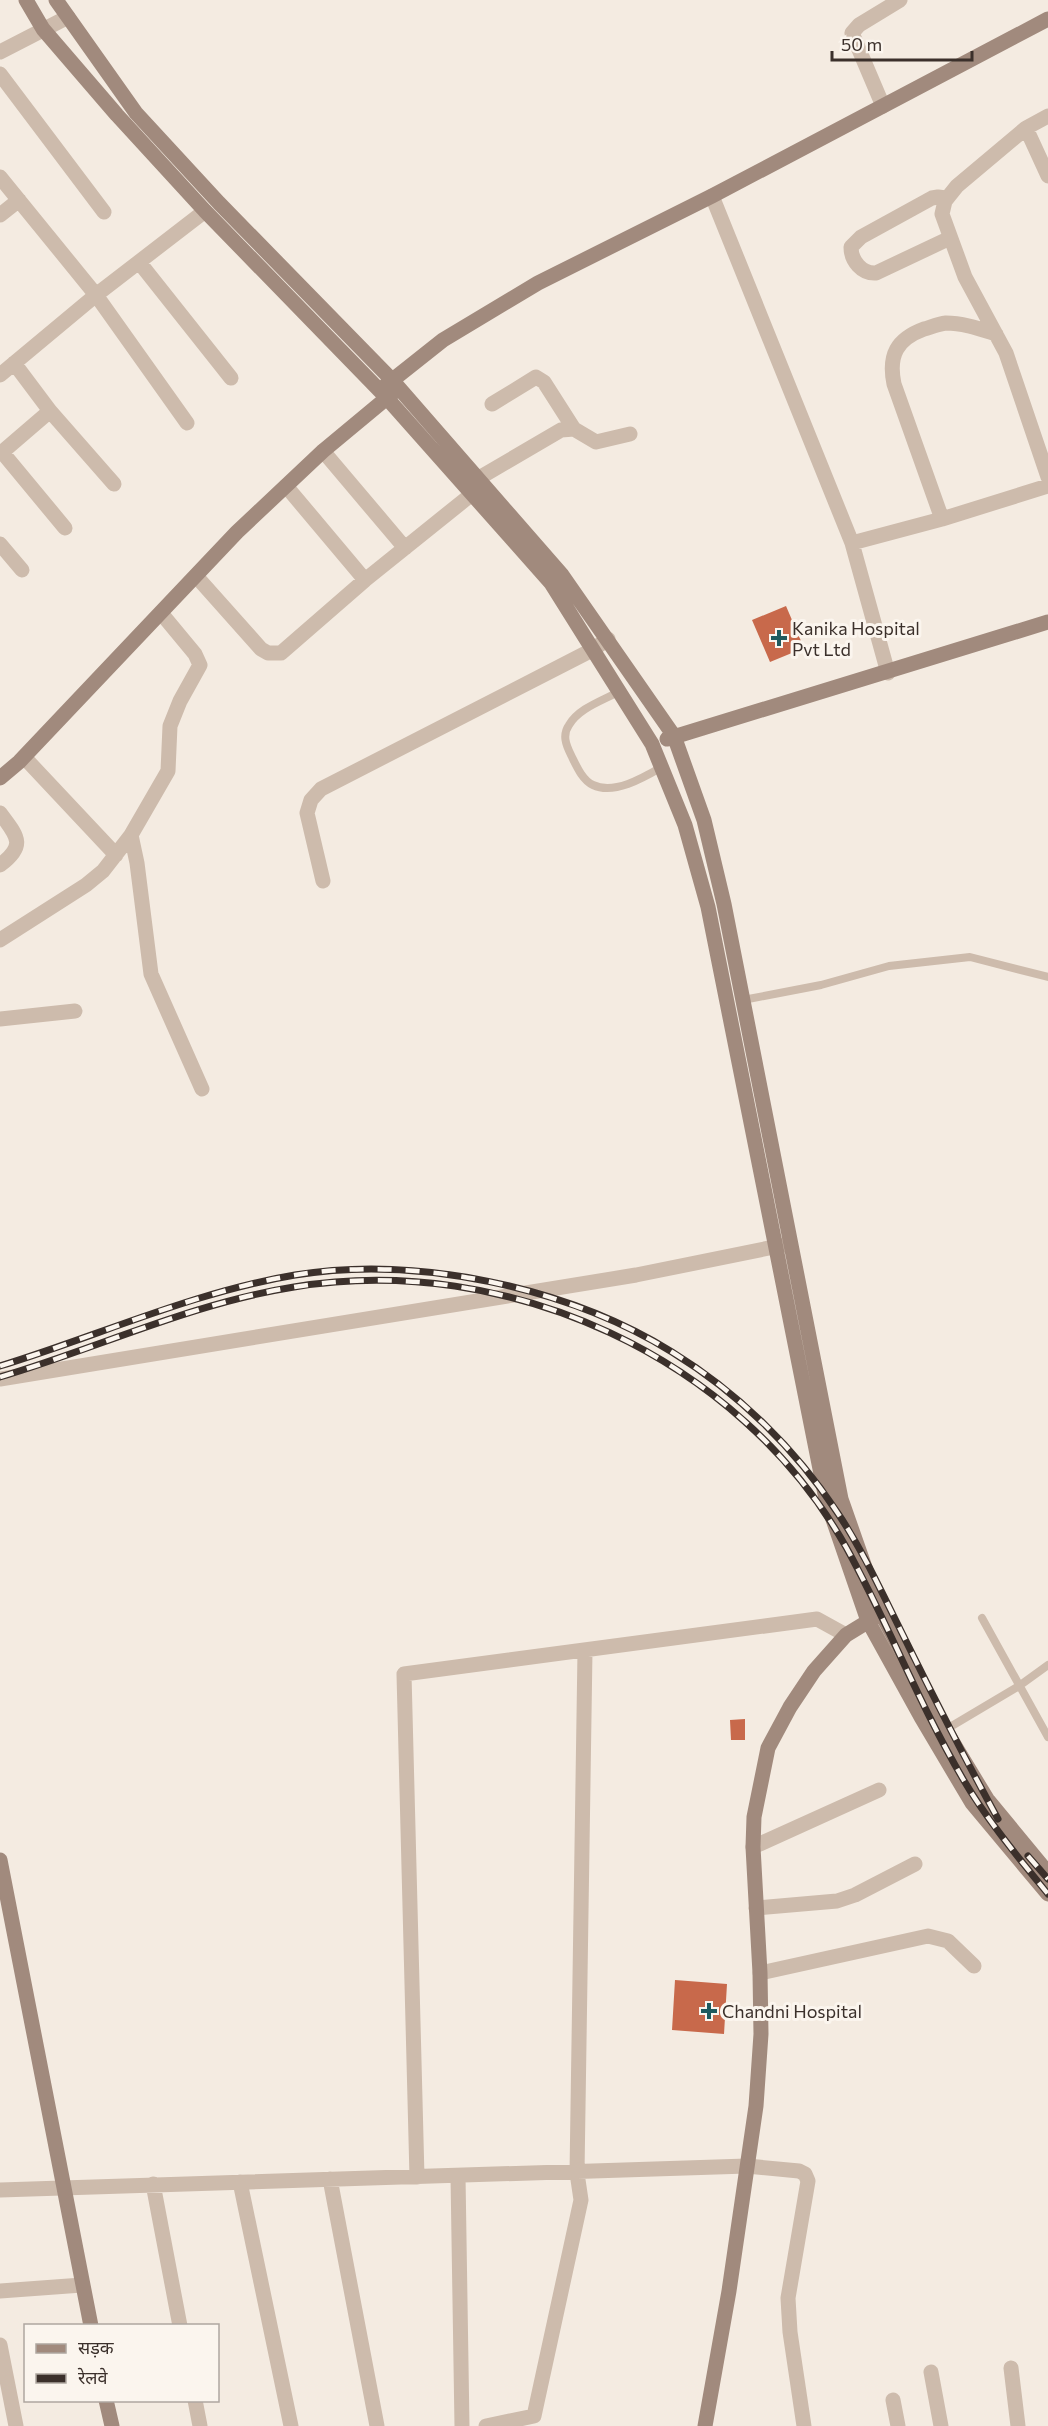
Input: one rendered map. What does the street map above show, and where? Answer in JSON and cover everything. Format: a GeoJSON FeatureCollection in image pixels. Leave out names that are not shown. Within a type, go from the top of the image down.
{"type":"FeatureCollection","features":[{"type":"Feature","properties":{"kind":"main road"},"geometry":{"type":"LineString","coordinates":[[26,0],[43,29],[117,115],[205,211],[383,394],[551,583],[652,744],[685,825],[708,907],[826,1499],[875,1617],[921,1717],[972,1803],[1048,1894]]}},
{"type":"Feature","properties":{"kind":"main road"},"geometry":{"type":"LineString","coordinates":[[56,0],[136,113],[219,203],[395,384],[562,575],[674,736],[704,820],[724,904],[841,1499],[875,1617],[987,1799],[1048,1873]]}},
{"type":"Feature","properties":{"kind":"main road"},"geometry":{"type":"LineString","coordinates":[[0,778],[24,757],[237,532],[443,340],[538,283],[712,196],[1048,19]]}},
{"type":"Feature","properties":{"kind":"main road"},"geometry":{"type":"LineString","coordinates":[[652,744],[1048,622]]}},
{"type":"Feature","properties":{"kind":"main road"},"geometry":{"type":"LineString","coordinates":[[734,1035],[750,1033]]}},
{"type":"Feature","properties":{"kind":"main road"},"geometry":{"type":"LineString","coordinates":[[705,2426],[729,2290],[757,2096],[760,1973],[753,1847],[754,1817],[768,1748],[789,1707],[814,1671],[846,1635],[875,1617]]}},
{"type":"Feature","properties":{"kind":"main road"},"geometry":{"type":"LineString","coordinates":[[0,1860],[62,2187],[91,2324]]}},
{"type":"Feature","properties":{"kind":"main road"},"geometry":{"type":"LineString","coordinates":[[106,2402],[112,2426]]}},
{"type":"Feature","properties":{"kind":"street"},"geometry":{"type":"LineString","coordinates":[[883,106],[852,33],[859,25],[900,0]]}},
{"type":"Feature","properties":{"kind":"street"},"geometry":{"type":"LineString","coordinates":[[0,52],[68,17]]}},
{"type":"Feature","properties":{"kind":"street"},"geometry":{"type":"LineString","coordinates":[[0,74],[104,212]]}},
{"type":"Feature","properties":{"kind":"street"},"geometry":{"type":"LineString","coordinates":[[1048,116],[1026,128],[957,186],[946,198],[942,214],[965,276],[1006,353],[1048,477]]}},
{"type":"Feature","properties":{"kind":"street"},"geometry":{"type":"LineString","coordinates":[[1026,128],[1048,176]]}},
{"type":"Feature","properties":{"kind":"street"},"geometry":{"type":"LineString","coordinates":[[0,177],[96,295],[187,423]]}},
{"type":"Feature","properties":{"kind":"street"},"geometry":{"type":"LineString","coordinates":[[712,196],[852,543],[888,673]]}},
{"type":"Feature","properties":{"kind":"street"},"geometry":{"type":"LineString","coordinates":[[946,198],[932,198],[861,237],[851,247],[851,252],[861,270],[866,273],[876,273],[950,238]]}},
{"type":"Feature","properties":{"kind":"street"},"geometry":{"type":"LineString","coordinates":[[0,215],[19,200]]}},
{"type":"Feature","properties":{"kind":"street"},"geometry":{"type":"LineString","coordinates":[[0,375],[96,295],[205,211]]}},
{"type":"Feature","properties":{"kind":"street"},"geometry":{"type":"LineString","coordinates":[[139,262],[231,378]]}},
{"type":"Feature","properties":{"kind":"street"},"geometry":{"type":"LineString","coordinates":[[942,519],[894,384],[892,374],[894,355],[903,339],[938,324],[969,326],[996,334]]}},
{"type":"Feature","properties":{"kind":"street"},"geometry":{"type":"LineString","coordinates":[[14,363],[50,411],[114,484]]}},
{"type":"Feature","properties":{"kind":"street"},"geometry":{"type":"LineString","coordinates":[[492,404],[532,378],[541,379],[573,429],[596,442],[630,434]]}},
{"type":"Feature","properties":{"kind":"street"},"geometry":{"type":"LineString","coordinates":[[50,411],[1,453],[65,528]]}},
{"type":"Feature","properties":{"kind":"street"},"geometry":{"type":"LineString","coordinates":[[479,478],[561,430],[573,429]]}},
{"type":"Feature","properties":{"kind":"street"},"geometry":{"type":"LineString","coordinates":[[323,450],[405,548]]}},
{"type":"Feature","properties":{"kind":"street"},"geometry":{"type":"LineString","coordinates":[[286,486],[365,580]]}},
{"type":"Feature","properties":{"kind":"street"},"geometry":{"type":"LineString","coordinates":[[852,543],[942,519],[1048,486]]}},
{"type":"Feature","properties":{"kind":"street"},"geometry":{"type":"LineString","coordinates":[[196,576],[261,649],[274,654],[281,652],[365,580],[472,494]]}},
{"type":"Feature","properties":{"kind":"street"},"geometry":{"type":"LineString","coordinates":[[0,544],[22,570]]}},
{"type":"Feature","properties":{"kind":"street"},"geometry":{"type":"LineString","coordinates":[[0,940],[86,885],[103,871],[131,835],[168,771],[170,726],[185,691],[200,665],[195,654],[161,613]]}},
{"type":"Feature","properties":{"kind":"street"},"geometry":{"type":"LineString","coordinates":[[323,881],[307,813],[311,800],[321,789],[592,650],[608,639]]}},
{"type":"Feature","properties":{"kind":"street"},"geometry":{"type":"LineString","coordinates":[[24,757],[116,855]]}},
{"type":"Feature","properties":{"kind":"street"},"geometry":{"type":"LineString","coordinates":[[0,813],[16,836],[17,843],[14,855],[0,865]]}},
{"type":"Feature","properties":{"kind":"street"},"geometry":{"type":"LineString","coordinates":[[131,835],[137,863],[151,974],[202,1089]]}},
{"type":"Feature","properties":{"kind":"street"},"geometry":{"type":"LineString","coordinates":[[0,1019],[75,1011]]}},
{"type":"Feature","properties":{"kind":"street"},"geometry":{"type":"LineString","coordinates":[[0,1379],[636,1275],[792,1244]]}},
{"type":"Feature","properties":{"kind":"street"},"geometry":{"type":"LineString","coordinates":[[417,2177],[404,1674],[817,1619],[846,1635]]}},
{"type":"Feature","properties":{"kind":"street"},"geometry":{"type":"LineString","coordinates":[[486,2426],[534,2416],[580,2200],[577,2173],[585,1651]]}},
{"type":"Feature","properties":{"kind":"street"},"geometry":{"type":"LineString","coordinates":[[753,1847],[879,1790]]}},
{"type":"Feature","properties":{"kind":"street"},"geometry":{"type":"LineString","coordinates":[[756,1908],[837,1901],[855,1895],[915,1864]]}},
{"type":"Feature","properties":{"kind":"street"},"geometry":{"type":"LineString","coordinates":[[760,1973],[928,1936],[948,1941],[974,1966]]}},
{"type":"Feature","properties":{"kind":"street"},"geometry":{"type":"LineString","coordinates":[[0,2190],[747,2166],[799,2171],[807,2177],[788,2298],[790,2332],[804,2426]]}},
{"type":"Feature","properties":{"kind":"street"},"geometry":{"type":"LineString","coordinates":[[458,2176],[462,2426]]}},
{"type":"Feature","properties":{"kind":"street"},"geometry":{"type":"LineString","coordinates":[[330,2180],[377,2426]]}},
{"type":"Feature","properties":{"kind":"street"},"geometry":{"type":"LineString","coordinates":[[240,2182],[291,2426]]}},
{"type":"Feature","properties":{"kind":"street"},"geometry":{"type":"LineString","coordinates":[[153,2184],[180,2324]]}},
{"type":"Feature","properties":{"kind":"street"},"geometry":{"type":"LineString","coordinates":[[0,2291],[82,2285]]}},
{"type":"Feature","properties":{"kind":"street"},"geometry":{"type":"LineString","coordinates":[[0,2345],[16,2426]]}},
{"type":"Feature","properties":{"kind":"street"},"geometry":{"type":"LineString","coordinates":[[1011,2368],[1018,2426]]}},
{"type":"Feature","properties":{"kind":"street"},"geometry":{"type":"LineString","coordinates":[[931,2372],[941,2426]]}},
{"type":"Feature","properties":{"kind":"street"},"geometry":{"type":"LineString","coordinates":[[893,2400],[898,2426]]}},
{"type":"Feature","properties":{"kind":"street"},"geometry":{"type":"LineString","coordinates":[[195,2402],[200,2426]]}},
{"type":"Feature","properties":{"kind":"lane"},"geometry":{"type":"LineString","coordinates":[[618,692],[577,714],[568,726],[565,743],[581,773],[591,784],[604,788],[634,783],[662,767]]}},
{"type":"Feature","properties":{"kind":"lane"},"geometry":{"type":"LineString","coordinates":[[743,1000],[821,985],[889,966],[970,957],[1048,977]]}},
{"type":"Feature","properties":{"kind":"lane"},"geometry":{"type":"LineString","coordinates":[[982,1618],[1048,1737]]}},
{"type":"Feature","properties":{"kind":"lane"},"geometry":{"type":"LineString","coordinates":[[945,1731],[1019,1686],[1048,1665]]}},
{"type":"Feature","properties":{"kind":"building"},"geometry":{"type":"Polygon","coordinates":[[[786,606],[804,648],[770,662],[752,620],[786,606]]]}},
{"type":"Feature","properties":{"kind":"building"},"geometry":{"type":"Polygon","coordinates":[[[745,1719],[745,1740],[731,1740],[730,1720],[745,1719]]]}},
{"type":"Feature","properties":{"kind":"building"},"geometry":{"type":"Polygon","coordinates":[[[675,1980],[727,1984],[724,2034],[672,2030],[675,1980]]]}},
{"type":"Feature","properties":{"kind":"railway"},"geometry":{"type":"LineString","coordinates":[[0,1366],[220,1292],[295,1275],[342,1270],[390,1269],[440,1273],[490,1282],[538,1294],[586,1310],[631,1329],[672,1352],[742,1403],[783,1444],[821,1488],[863,1555],[998,1819]]}},
{"type":"Feature","properties":{"kind":"railway"},"geometry":{"type":"LineString","coordinates":[[0,1377],[182,1315],[256,1294],[294,1287],[374,1280],[455,1286],[534,1304],[610,1333],[680,1372],[745,1421],[800,1480],[846,1547],[932,1722],[963,1779],[993,1824],[1048,1894]]}},
{"type":"Feature","properties":{"kind":"railway"},"geometry":{"type":"LineString","coordinates":[[1028,1856],[1048,1879]]}},
{"type":"Feature","properties":{"kind":"place","name":"Kanika Hospital Pvt Ltd"},"geometry":{"type":"Point","coordinates":[779,638]}},
{"type":"Feature","properties":{"kind":"place","name":"Chandni Hospital"},"geometry":{"type":"Point","coordinates":[709,2011]}}]}
